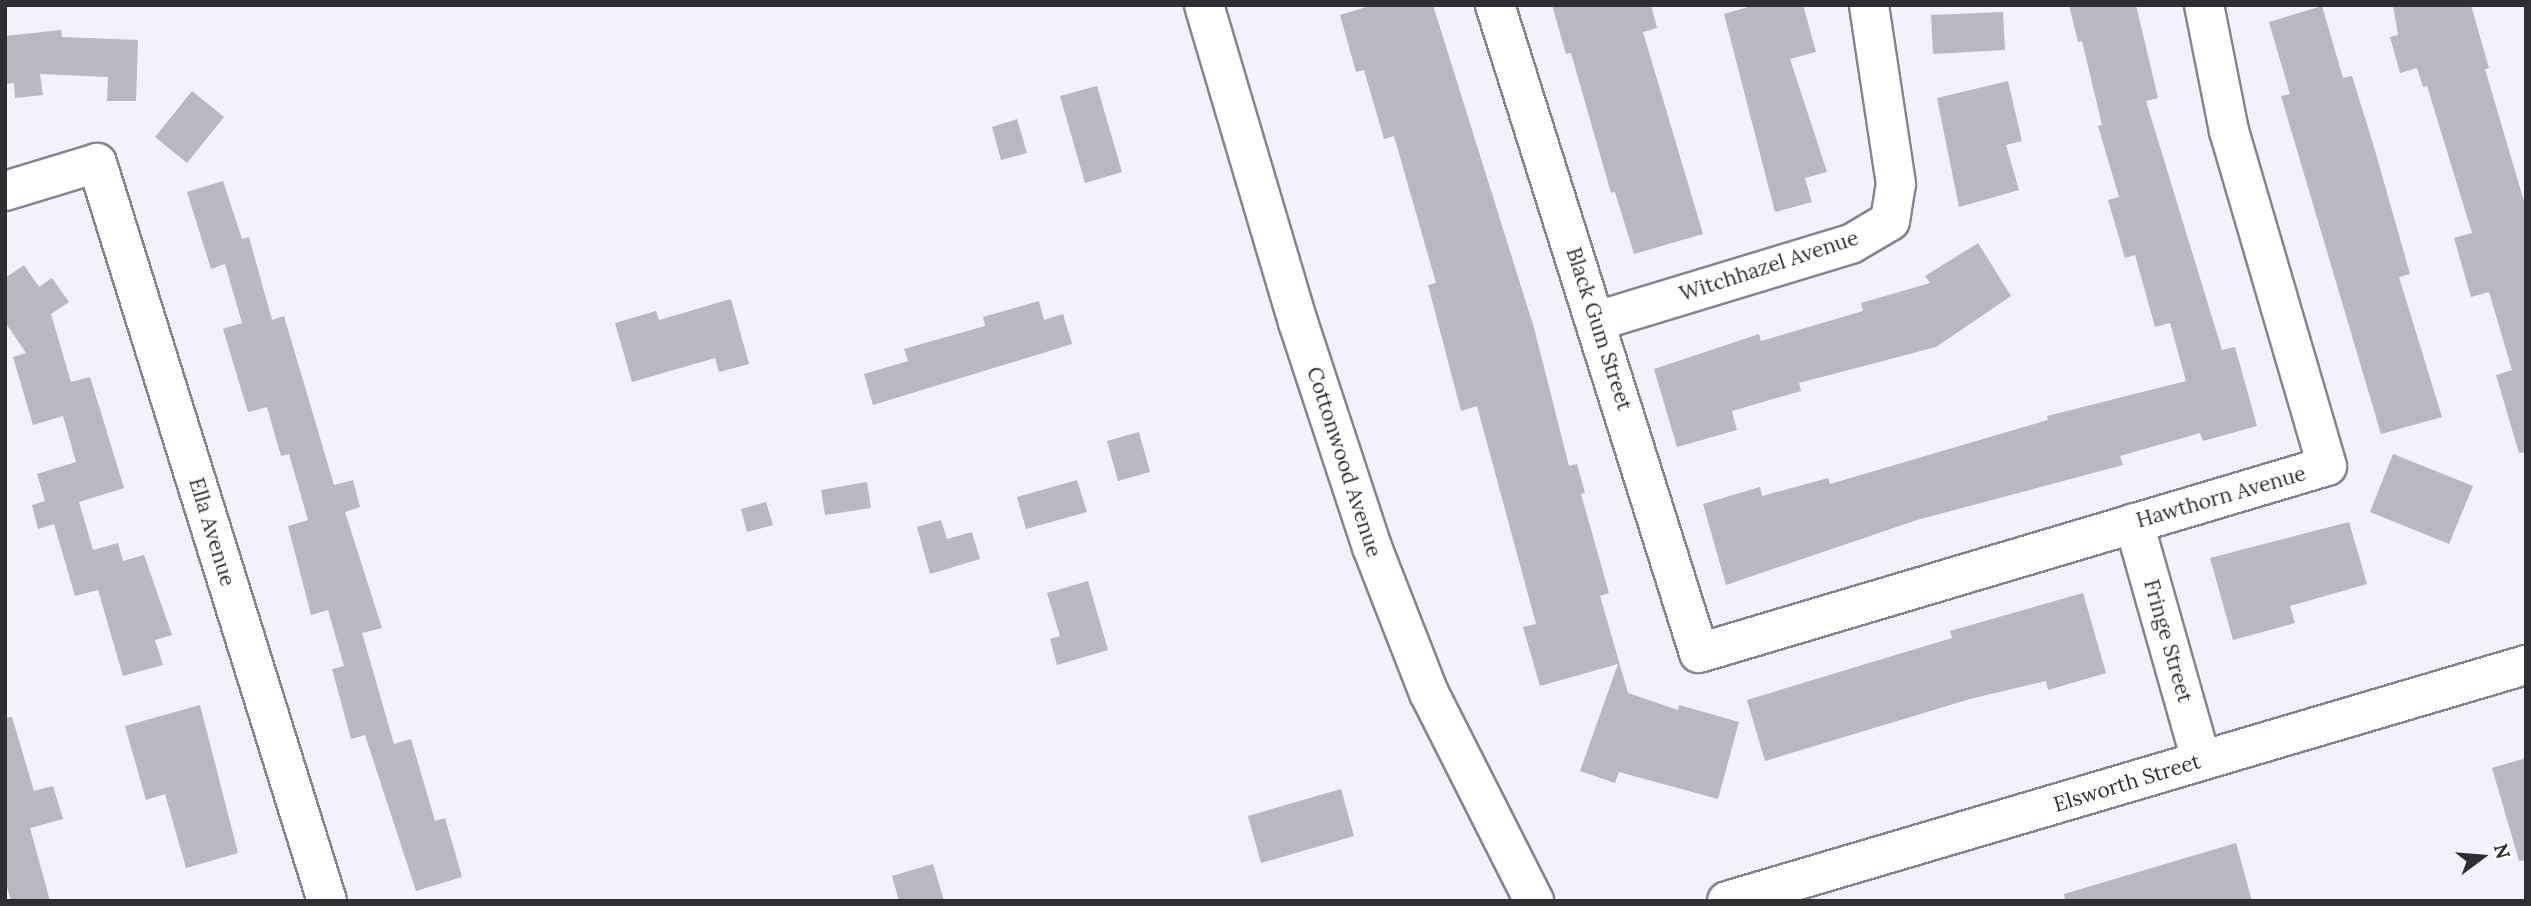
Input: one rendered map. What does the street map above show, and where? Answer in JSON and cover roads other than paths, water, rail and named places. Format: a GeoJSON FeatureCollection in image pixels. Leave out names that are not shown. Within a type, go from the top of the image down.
{"type":"FeatureCollection","features":[{"type":"Feature","properties":{"kind":"street","name":"Cottonwood Avenue"},"geometry":{"type":"LineString","coordinates":[[1203,5],[1298,322],[1372,547],[1429,693],[1534,901]]}},
{"type":"Feature","properties":{"kind":"street","name":"Black Gum Street"},"geometry":{"type":"LineString","coordinates":[[1495,5],[1597,321],[1699,653]]}},
{"type":"Feature","properties":{"kind":"street","name":"Witchhazel Avenue"},"geometry":{"type":"LineString","coordinates":[[1597,321],[1851,244],[1890,221],[1896,184],[1869,5]]}},
{"type":"Feature","properties":{"kind":"street","name":"Hawthorn Avenue"},"geometry":{"type":"LineString","coordinates":[[1699,653],[2327,466],[2229,131],[2204,5]]}},
{"type":"Feature","properties":{"kind":"street","name":"Ella Avenue"},"geometry":{"type":"LineString","coordinates":[[5,191],[97,163],[327,901]]}},
{"type":"Feature","properties":{"kind":"street","name":"Fringe Street"},"geometry":{"type":"LineString","coordinates":[[2134,523],[2201,760]]}},
{"type":"Feature","properties":{"kind":"street","name":"Elsworth Street"},"geometry":{"type":"LineString","coordinates":[[1727,901],[2526,665]]}}]}
